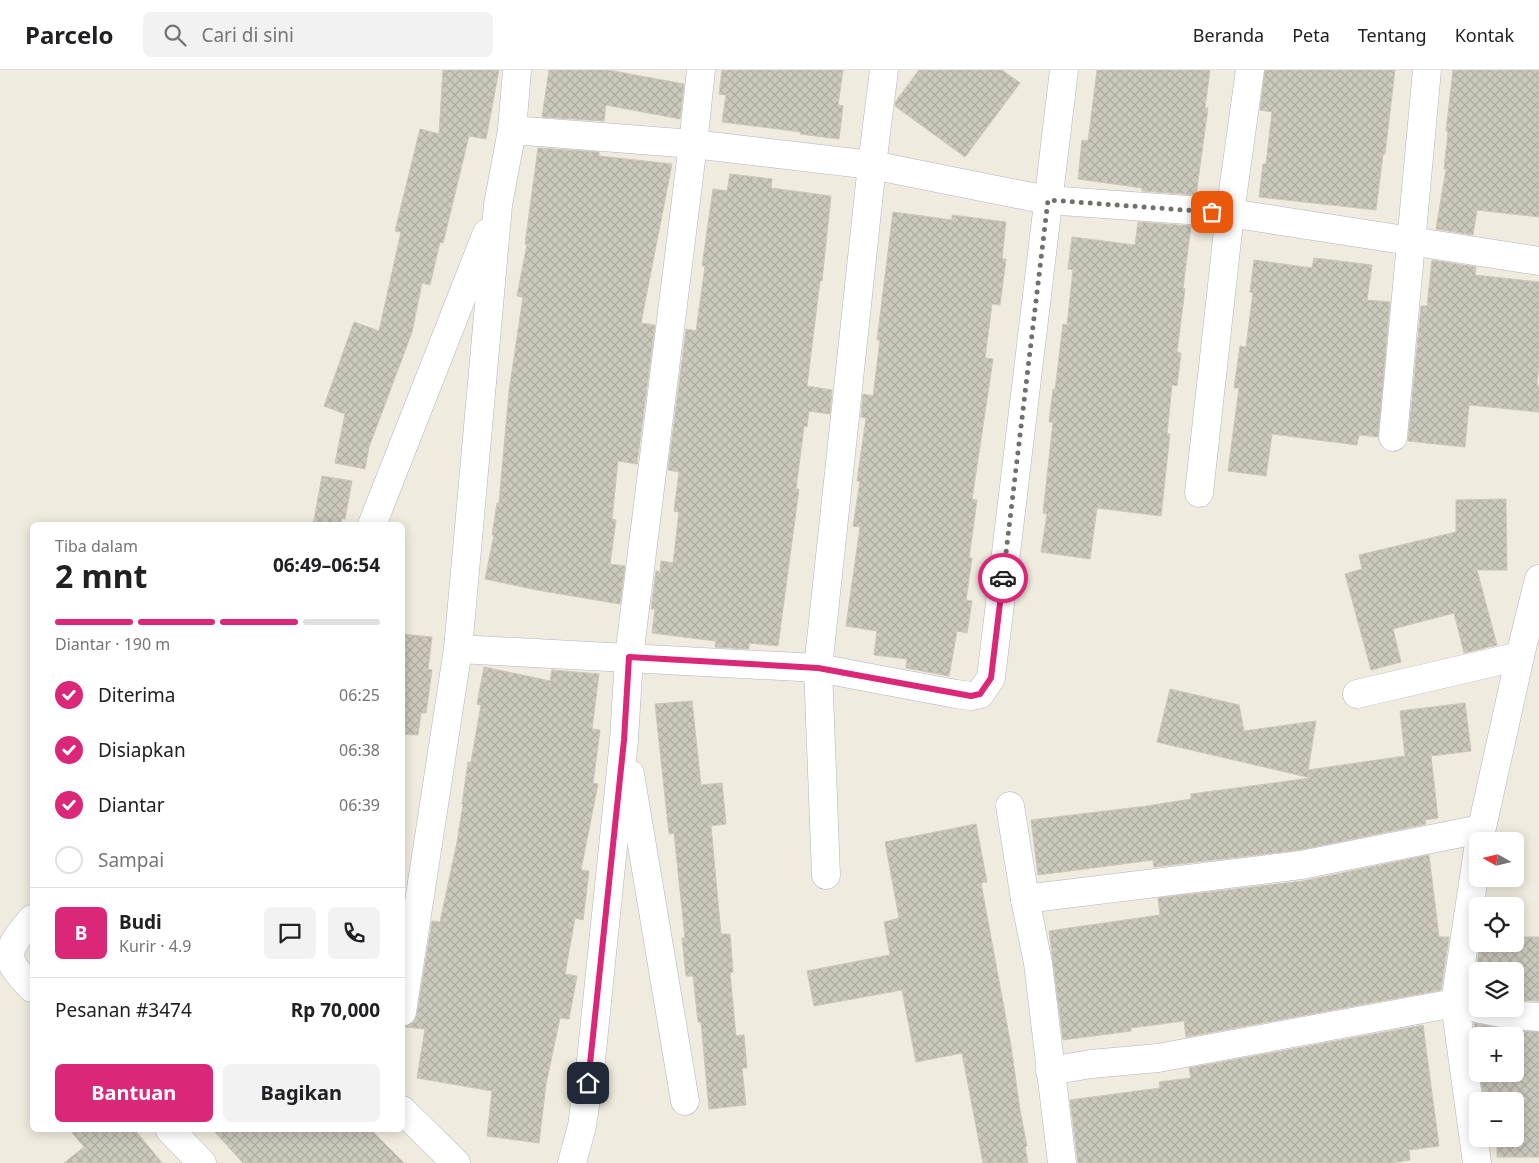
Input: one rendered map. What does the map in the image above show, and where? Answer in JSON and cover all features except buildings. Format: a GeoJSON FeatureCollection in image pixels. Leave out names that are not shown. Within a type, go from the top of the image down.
{"type":"FeatureCollection","features":[{"type":"Feature","properties":{"kind":"street"},"geometry":{"type":"LineString","coordinates":[[405,993],[458,649],[498,205],[512,130],[517,70]]}},
{"type":"Feature","properties":{"kind":"street"},"geometry":{"type":"LineString","coordinates":[[572,1163],[582,1126],[590,1070],[624,740],[629,657],[701,70]]}},
{"type":"Feature","properties":{"kind":"street"},"geometry":{"type":"LineString","coordinates":[[826,875],[818,668],[872,165],[884,70]]}},
{"type":"Feature","properties":{"kind":"street"},"geometry":{"type":"LineString","coordinates":[[458,649],[818,668],[971,696],[980,694],[991,678],[1064,70]]}},
{"type":"Feature","properties":{"kind":"street"},"geometry":{"type":"LineString","coordinates":[[1199,493],[1230,213],[1250,70]]}},
{"type":"Feature","properties":{"kind":"street"},"geometry":{"type":"LineString","coordinates":[[1393,437],[1427,70]]}},
{"type":"Feature","properties":{"kind":"street"},"geometry":{"type":"LineString","coordinates":[[512,130],[693,144],[872,165],[1048,200],[1230,213],[1539,261]]}},
{"type":"Feature","properties":{"kind":"street"},"geometry":{"type":"LineString","coordinates":[[373,522],[498,205]]}},
{"type":"Feature","properties":{"kind":"street"},"geometry":{"type":"LineString","coordinates":[[1481,832],[1539,579]]}},
{"type":"Feature","properties":{"kind":"street"},"geometry":{"type":"LineString","coordinates":[[1357,694],[1520,656]]}},
{"type":"Feature","properties":{"kind":"street"},"geometry":{"type":"LineString","coordinates":[[624,740],[685,1100]]}},
{"type":"Feature","properties":{"kind":"street"},"geometry":{"type":"LineString","coordinates":[[1010,806],[1025,899],[1038,963],[1062,1163]]}},
{"type":"Feature","properties":{"kind":"street"},"geometry":{"type":"LineString","coordinates":[[1025,899],[1301,865],[1469,841]]}},
{"type":"Feature","properties":{"kind":"street"},"geometry":{"type":"LineString","coordinates":[[1473,962],[1477,888]]}},
{"type":"Feature","properties":{"kind":"street"},"geometry":{"type":"LineString","coordinates":[[30,921],[13,942],[10,959],[16,972],[30,986]]}},
{"type":"Feature","properties":{"kind":"street"},"geometry":{"type":"LineString","coordinates":[[1050,1071],[1091,1064],[1158,1058],[1469,1007]]}},
{"type":"Feature","properties":{"kind":"street"},"geometry":{"type":"LineString","coordinates":[[1524,1016],[1539,1017]]}},
{"type":"Feature","properties":{"kind":"street"},"geometry":{"type":"LineString","coordinates":[[1471,1017],[1477,1163]]}},
{"type":"Feature","properties":{"kind":"street"},"geometry":{"type":"LineString","coordinates":[[405,1113],[456,1163]]}},
{"type":"Feature","properties":{"kind":"street"},"geometry":{"type":"LineString","coordinates":[[172,1132],[202,1163]]}},
{"type":"Feature","properties":{"kind":"way so far"},"geometry":{"type":"LineString","coordinates":[[1003,578],[1048,200],[1212,212]]}},
{"type":"Feature","properties":{"kind":"route"},"geometry":{"type":"LineString","coordinates":[[588,1083],[624,740],[629,657],[818,668],[971,696],[980,694],[991,678],[1003,578]]}}]}
